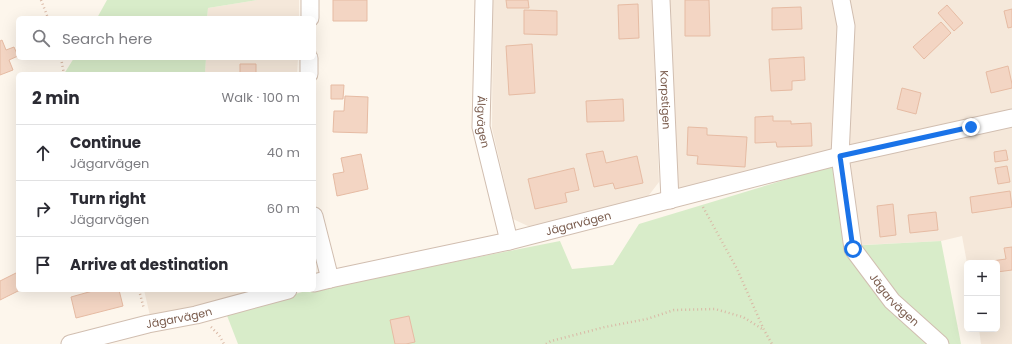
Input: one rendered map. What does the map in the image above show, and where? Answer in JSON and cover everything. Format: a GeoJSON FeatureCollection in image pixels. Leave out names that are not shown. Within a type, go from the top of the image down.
{"type":"FeatureCollection","features":[{"type":"Feature","properties":{"kind":"street"},"geometry":{"type":"LineString","coordinates":[[310,0],[310,16]]}},
{"type":"Feature","properties":{"kind":"street","name":"Älgvägen"},"geometry":{"type":"LineString","coordinates":[[484,0],[481,127],[509,241]]}},
{"type":"Feature","properties":{"kind":"street","name":"Korpstigen"},"geometry":{"type":"LineString","coordinates":[[661,0],[670,200]]}},
{"type":"Feature","properties":{"kind":"street"},"geometry":{"type":"LineString","coordinates":[[840,156],[846,26],[841,0]]}},
{"type":"Feature","properties":{"kind":"street"},"geometry":{"type":"LineString","coordinates":[[309,60],[309,72]]}},
{"type":"Feature","properties":{"kind":"street","name":"Jägarvägen"},"geometry":{"type":"LineString","coordinates":[[316,282],[330,278],[509,241],[840,156],[1012,118]]}},
{"type":"Feature","properties":{"kind":"street","name":"Jägarvägen"},"geometry":{"type":"LineString","coordinates":[[840,156],[853,249],[892,301],[940,344]]}},
{"type":"Feature","properties":{"kind":"street"},"geometry":{"type":"LineString","coordinates":[[316,224],[330,278]]}},
{"type":"Feature","properties":{"kind":"street","name":"Jägarvägen"},"geometry":{"type":"LineString","coordinates":[[70,344],[280,292]]}},
{"type":"Feature","properties":{"kind":"path"},"geometry":{"type":"LineString","coordinates":[[42,0],[47,16]]}},
{"type":"Feature","properties":{"kind":"path"},"geometry":{"type":"LineString","coordinates":[[61,60],[64,72]]}},
{"type":"Feature","properties":{"kind":"path"},"geometry":{"type":"LineString","coordinates":[[695,193],[737,269],[764,330],[772,344]]}},
{"type":"Feature","properties":{"kind":"path"},"geometry":{"type":"LineString","coordinates":[[140,292],[148,324]]}},
{"type":"Feature","properties":{"kind":"path"},"geometry":{"type":"LineString","coordinates":[[546,344],[550,341],[605,327],[647,319],[674,310],[715,309],[743,317],[764,330]]}},
{"type":"Feature","properties":{"kind":"shaded area"},"geometry":{"type":"Polygon","coordinates":[[[257,0],[299,0],[299,16],[207,16],[208,8],[257,0]]]}},
{"type":"Feature","properties":{"kind":"shaded area"},"geometry":{"type":"Polygon","coordinates":[[[493,0],[652,0],[659,182],[646,199],[530,227],[513,219],[492,128],[493,0]]]}},
{"type":"Feature","properties":{"kind":"shaded area"},"geometry":{"type":"Polygon","coordinates":[[[664,0],[837,0],[842,28],[836,153],[673,195],[664,0]]]}},
{"type":"Feature","properties":{"kind":"shaded area"},"geometry":{"type":"Polygon","coordinates":[[[849,0],[1012,0],[1012,114],[844,150],[849,0]]]}},
{"type":"Feature","properties":{"kind":"shaded area"},"geometry":{"type":"Polygon","coordinates":[[[206,60],[298,60],[297,72],[205,72],[206,60]]]}},
{"type":"Feature","properties":{"kind":"shaded area"},"geometry":{"type":"Polygon","coordinates":[[[1012,124],[1012,344],[981,344],[979,332],[1000,332],[1000,260],[966,260],[962,236],[941,241],[862,245],[846,161],[1012,124]]]}},
{"type":"Feature","properties":{"kind":"shaded area"},"geometry":{"type":"Polygon","coordinates":[[[144,292],[262,292],[151,320],[144,292]]]}},
{"type":"Feature","properties":{"kind":"green space"},"geometry":{"type":"Polygon","coordinates":[[[107,0],[257,0],[208,8],[207,16],[98,16],[107,0]]]}},
{"type":"Feature","properties":{"kind":"green space"},"geometry":{"type":"Polygon","coordinates":[[[73,60],[206,60],[205,72],[65,72],[73,60]]]}},
{"type":"Feature","properties":{"kind":"green space"},"geometry":{"type":"Polygon","coordinates":[[[834,165],[847,246],[941,241],[961,344],[238,344],[226,313],[302,292],[316,292],[316,289],[560,241],[572,269],[613,265],[639,224],[834,165]]]}},
{"type":"Feature","properties":{"kind":"building"},"geometry":{"type":"Polygon","coordinates":[[[333,0],[367,0],[367,21],[333,21],[333,0]]]}},
{"type":"Feature","properties":{"kind":"building"},"geometry":{"type":"Polygon","coordinates":[[[506,0],[528,0],[529,8],[507,8],[506,0]]]}},
{"type":"Feature","properties":{"kind":"building"},"geometry":{"type":"Polygon","coordinates":[[[685,0],[709,0],[710,36],[685,36],[685,0]]]}},
{"type":"Feature","properties":{"kind":"building"},"geometry":{"type":"Polygon","coordinates":[[[638,4],[639,38],[619,39],[618,5],[638,4]]]}},
{"type":"Feature","properties":{"kind":"building"},"geometry":{"type":"Polygon","coordinates":[[[947,5],[963,23],[954,31],[938,13],[947,5]]]}},
{"type":"Feature","properties":{"kind":"building"},"geometry":{"type":"Polygon","coordinates":[[[801,7],[802,29],[772,30],[772,8],[801,7]]]}},
{"type":"Feature","properties":{"kind":"building"},"geometry":{"type":"Polygon","coordinates":[[[1012,9],[1012,27],[1008,28],[1004,11],[1012,9]]]}},
{"type":"Feature","properties":{"kind":"building"},"geometry":{"type":"Polygon","coordinates":[[[524,10],[557,11],[557,35],[524,34],[524,10]]]}},
{"type":"Feature","properties":{"kind":"building"},"geometry":{"type":"Polygon","coordinates":[[[941,22],[951,33],[924,59],[913,47],[941,22]]]}},
{"type":"Feature","properties":{"kind":"building"},"geometry":{"type":"Polygon","coordinates":[[[2,40],[6,50],[14,47],[16,57],[9,60],[13,70],[0,75],[0,41],[2,40]]]}},
{"type":"Feature","properties":{"kind":"building"},"geometry":{"type":"Polygon","coordinates":[[[532,44],[535,93],[509,95],[506,46],[532,44]]]}},
{"type":"Feature","properties":{"kind":"building"},"geometry":{"type":"Polygon","coordinates":[[[804,57],[805,80],[792,81],[792,90],[771,91],[769,59],[804,57]]]}},
{"type":"Feature","properties":{"kind":"building"},"geometry":{"type":"Polygon","coordinates":[[[240,64],[256,64],[256,72],[240,72],[240,64]]]}},
{"type":"Feature","properties":{"kind":"building"},"geometry":{"type":"Polygon","coordinates":[[[1008,66],[1012,88],[991,93],[986,72],[1008,66]]]}},
{"type":"Feature","properties":{"kind":"building"},"geometry":{"type":"Polygon","coordinates":[[[331,85],[344,85],[343,99],[331,99],[331,85]]]}},
{"type":"Feature","properties":{"kind":"building"},"geometry":{"type":"Polygon","coordinates":[[[902,88],[921,93],[916,114],[897,109],[902,88]]]}},
{"type":"Feature","properties":{"kind":"building"},"geometry":{"type":"Polygon","coordinates":[[[345,96],[368,97],[367,133],[333,132],[334,111],[344,111],[345,96]]]}},
{"type":"Feature","properties":{"kind":"building"},"geometry":{"type":"Polygon","coordinates":[[[623,99],[624,121],[587,122],[586,101],[623,99]]]}},
{"type":"Feature","properties":{"kind":"building"},"geometry":{"type":"Polygon","coordinates":[[[773,116],[773,121],[791,121],[791,124],[811,123],[812,146],[777,147],[776,142],[755,143],[755,117],[773,116]]]}},
{"type":"Feature","properties":{"kind":"building"},"geometry":{"type":"Polygon","coordinates":[[[688,127],[707,128],[707,135],[747,137],[745,167],[697,164],[698,156],[687,155],[688,127]]]}},
{"type":"Feature","properties":{"kind":"building"},"geometry":{"type":"Polygon","coordinates":[[[1006,150],[1008,160],[995,162],[994,152],[1006,150]]]}},
{"type":"Feature","properties":{"kind":"building"},"geometry":{"type":"Polygon","coordinates":[[[603,151],[606,163],[637,156],[643,183],[615,189],[613,183],[594,187],[586,154],[603,151]]]}},
{"type":"Feature","properties":{"kind":"building"},"geometry":{"type":"Polygon","coordinates":[[[361,154],[368,189],[337,196],[333,174],[344,172],[341,158],[361,154]]]}},
{"type":"Feature","properties":{"kind":"building"},"geometry":{"type":"Polygon","coordinates":[[[1007,166],[1010,182],[998,184],[995,168],[1007,166]]]}},
{"type":"Feature","properties":{"kind":"building"},"geometry":{"type":"Polygon","coordinates":[[[574,168],[579,190],[565,193],[567,202],[535,209],[528,179],[574,168]]]}},
{"type":"Feature","properties":{"kind":"building"},"geometry":{"type":"Polygon","coordinates":[[[1010,191],[1012,207],[972,213],[970,197],[1010,191]]]}},
{"type":"Feature","properties":{"kind":"building"},"geometry":{"type":"Polygon","coordinates":[[[893,204],[896,235],[880,237],[877,206],[893,204]]]}},
{"type":"Feature","properties":{"kind":"building"},"geometry":{"type":"Polygon","coordinates":[[[936,212],[938,230],[910,233],[908,215],[936,212]]]}},
{"type":"Feature","properties":{"kind":"building"},"geometry":{"type":"Polygon","coordinates":[[[1012,247],[1012,270],[1000,272],[999,260],[1006,259],[1004,248],[1012,247]]]}},
{"type":"Feature","properties":{"kind":"building"},"geometry":{"type":"Polygon","coordinates":[[[16,273],[16,292],[0,300],[0,281],[16,273]]]}},
{"type":"Feature","properties":{"kind":"building"},"geometry":{"type":"Polygon","coordinates":[[[89,292],[120,292],[123,306],[76,318],[71,297],[89,292]]]}},
{"type":"Feature","properties":{"kind":"building"},"geometry":{"type":"Polygon","coordinates":[[[409,316],[415,342],[395,344],[390,320],[409,316]]]}},
{"type":"Feature","properties":{"kind":"route"},"geometry":{"type":"LineString","coordinates":[[853,249],[840,156],[971,127]]}}]}
